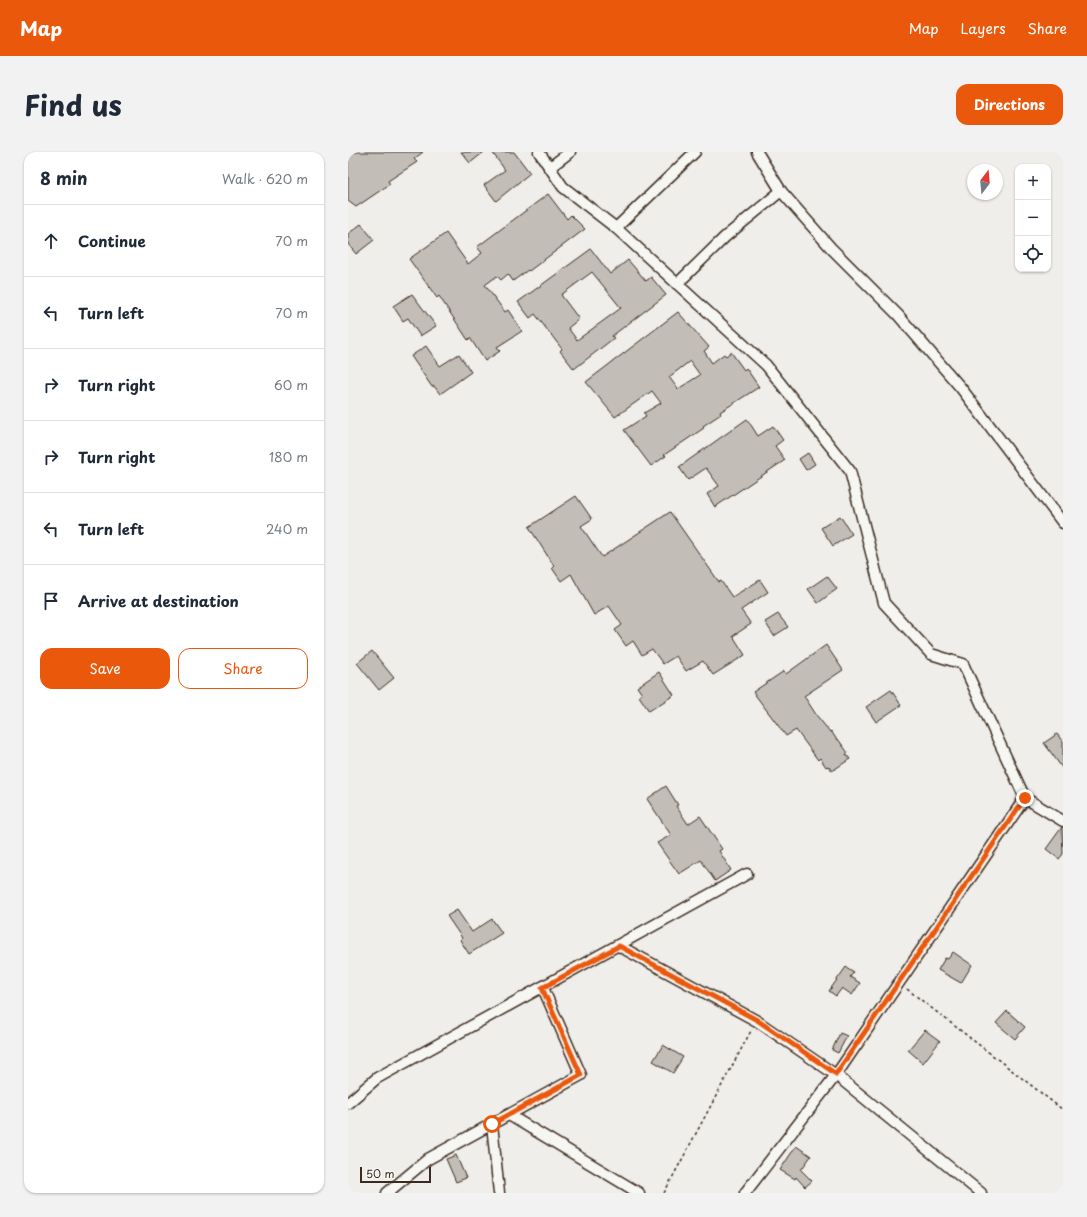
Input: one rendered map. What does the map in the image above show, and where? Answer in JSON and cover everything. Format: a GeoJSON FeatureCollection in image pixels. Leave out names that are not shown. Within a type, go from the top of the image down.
{"type":"FeatureCollection","features":[{"type":"Feature","properties":{"kind":"street"},"geometry":{"type":"LineString","coordinates":[[539,152],[562,187],[616,228],[766,365],[850,471],[884,603],[931,654],[963,664],[1025,798],[1063,821]]}},
{"type":"Feature","properties":{"kind":"street"},"geometry":{"type":"LineString","coordinates":[[550,168],[570,152]]}},
{"type":"Feature","properties":{"kind":"street"},"geometry":{"type":"LineString","coordinates":[[616,228],[695,152]]}},
{"type":"Feature","properties":{"kind":"street"},"geometry":{"type":"LineString","coordinates":[[757,152],[781,191],[831,248],[898,315],[961,388],[1063,523]]}},
{"type":"Feature","properties":{"kind":"street"},"geometry":{"type":"LineString","coordinates":[[678,284],[725,237],[781,191]]}},
{"type":"Feature","properties":{"kind":"street"},"geometry":{"type":"LineString","coordinates":[[744,1193],[836,1074],[1025,798]]}},
{"type":"Feature","properties":{"kind":"street"},"geometry":{"type":"LineString","coordinates":[[348,1103],[377,1078],[619,946],[747,874]]}},
{"type":"Feature","properties":{"kind":"street"},"geometry":{"type":"LineString","coordinates":[[619,946],[757,1020],[836,1074],[981,1193]]}},
{"type":"Feature","properties":{"kind":"street"},"geometry":{"type":"LineString","coordinates":[[388,1193],[428,1160],[581,1075],[542,988]]}},
{"type":"Feature","properties":{"kind":"street"},"geometry":{"type":"LineString","coordinates":[[509,1115],[639,1193]]}},
{"type":"Feature","properties":{"kind":"street"},"geometry":{"type":"LineString","coordinates":[[492,1124],[499,1193]]}},
{"type":"Feature","properties":{"kind":"path"},"geometry":{"type":"LineString","coordinates":[[899,983],[1063,1110]]}},
{"type":"Feature","properties":{"kind":"path"},"geometry":{"type":"LineString","coordinates":[[664,1193],[757,1020]]}},
{"type":"Feature","properties":{"kind":"building"},"geometry":{"type":"Polygon","coordinates":[[[348,152],[423,152],[414,159],[417,162],[388,181],[390,184],[356,207],[348,201],[348,152]]]}},
{"type":"Feature","properties":{"kind":"building"},"geometry":{"type":"Polygon","coordinates":[[[461,152],[484,152],[470,163],[461,152]]]}},
{"type":"Feature","properties":{"kind":"building"},"geometry":{"type":"Polygon","coordinates":[[[492,152],[514,152],[530,173],[496,201],[484,185],[505,170],[492,152]]]}},
{"type":"Feature","properties":{"kind":"building"},"geometry":{"type":"Polygon","coordinates":[[[548,194],[567,219],[571,215],[585,229],[529,271],[528,270],[513,281],[508,274],[501,280],[497,276],[485,285],[505,312],[508,310],[522,331],[497,347],[500,351],[485,361],[470,338],[468,340],[439,296],[437,298],[409,259],[446,233],[468,264],[482,253],[477,247],[548,194]]]}},
{"type":"Feature","properties":{"kind":"building"},"geometry":{"type":"Polygon","coordinates":[[[361,224],[374,240],[356,254],[348,244],[348,234],[361,224]]]}},
{"type":"Feature","properties":{"kind":"building"},"geometry":{"type":"Polygon","coordinates":[[[591,249],[610,274],[628,260],[646,281],[651,277],[666,295],[612,336],[614,338],[574,369],[560,351],[562,349],[535,314],[530,318],[518,302],[591,249]],[[592,272],[561,295],[579,319],[568,328],[577,340],[621,308],[592,272]]]}},
{"type":"Feature","properties":{"kind":"building"},"geometry":{"type":"Polygon","coordinates":[[[412,294],[436,326],[420,336],[408,318],[403,321],[393,306],[412,294]]]}},
{"type":"Feature","properties":{"kind":"building"},"geometry":{"type":"Polygon","coordinates":[[[678,312],[709,347],[704,351],[712,363],[724,354],[726,356],[731,352],[744,370],[746,368],[759,387],[720,412],[721,414],[703,426],[704,428],[664,455],[666,456],[651,466],[624,430],[646,416],[644,413],[661,403],[652,391],[615,417],[586,382],[678,312]],[[690,361],[669,377],[678,389],[700,375],[690,361]]]}},
{"type":"Feature","properties":{"kind":"building"},"geometry":{"type":"Polygon","coordinates":[[[426,346],[440,366],[459,354],[471,372],[440,394],[434,386],[432,387],[411,356],[426,346]]]}},
{"type":"Feature","properties":{"kind":"building"},"geometry":{"type":"Polygon","coordinates":[[[747,419],[758,436],[773,426],[783,440],[775,446],[785,460],[715,507],[707,494],[719,486],[706,468],[688,480],[679,467],[747,419]]]}},
{"type":"Feature","properties":{"kind":"building"},"geometry":{"type":"Polygon","coordinates":[[[808,453],[815,464],[806,470],[799,459],[808,453]]]}},
{"type":"Feature","properties":{"kind":"building"},"geometry":{"type":"Polygon","coordinates":[[[576,496],[592,519],[581,526],[602,557],[670,512],[719,582],[721,581],[732,597],[760,580],[768,592],[741,610],[751,624],[733,636],[745,655],[713,675],[703,661],[686,671],[676,656],[663,664],[652,649],[642,655],[633,641],[626,646],[615,630],[622,625],[609,606],[594,615],[571,574],[561,581],[552,568],[554,566],[529,527],[576,496]]]}},
{"type":"Feature","properties":{"kind":"building"},"geometry":{"type":"Polygon","coordinates":[[[840,516],[852,534],[833,546],[821,528],[840,516]]]}},
{"type":"Feature","properties":{"kind":"building"},"geometry":{"type":"Polygon","coordinates":[[[827,576],[837,589],[818,603],[808,589],[827,576]]]}},
{"type":"Feature","properties":{"kind":"building"},"geometry":{"type":"Polygon","coordinates":[[[778,614],[788,627],[774,636],[765,622],[778,614]]]}},
{"type":"Feature","properties":{"kind":"building"},"geometry":{"type":"Polygon","coordinates":[[[826,645],[843,670],[804,696],[817,716],[837,740],[838,739],[848,753],[846,754],[850,759],[832,771],[828,766],[826,767],[820,758],[818,760],[796,730],[786,736],[753,692],[784,671],[786,674],[826,645]]]}},
{"type":"Feature","properties":{"kind":"building"},"geometry":{"type":"Polygon","coordinates":[[[372,651],[394,678],[379,690],[357,663],[372,651]]]}},
{"type":"Feature","properties":{"kind":"building"},"geometry":{"type":"Polygon","coordinates":[[[659,672],[674,695],[649,711],[639,696],[642,694],[637,687],[659,672]]]}},
{"type":"Feature","properties":{"kind":"building"},"geometry":{"type":"Polygon","coordinates":[[[891,690],[901,705],[876,722],[866,707],[891,690]]]}},
{"type":"Feature","properties":{"kind":"building"},"geometry":{"type":"Polygon","coordinates":[[[1057,734],[1063,742],[1063,769],[1044,743],[1057,734]]]}},
{"type":"Feature","properties":{"kind":"building"},"geometry":{"type":"Polygon","coordinates":[[[666,786],[678,805],[676,806],[688,824],[700,816],[722,849],[719,851],[731,870],[715,881],[701,860],[679,874],[657,843],[671,835],[647,799],[666,786]]]}},
{"type":"Feature","properties":{"kind":"building"},"geometry":{"type":"Polygon","coordinates":[[[1062,827],[1063,854],[1059,859],[1046,849],[1062,827]]]}},
{"type":"Feature","properties":{"kind":"building"},"geometry":{"type":"Polygon","coordinates":[[[457,910],[472,932],[492,919],[502,933],[469,954],[460,940],[462,938],[447,916],[457,910]]]}},
{"type":"Feature","properties":{"kind":"building"},"geometry":{"type":"Polygon","coordinates":[[[953,952],[972,965],[961,983],[938,970],[945,958],[948,959],[953,952]]]}},
{"type":"Feature","properties":{"kind":"building"},"geometry":{"type":"Polygon","coordinates":[[[846,967],[854,972],[850,977],[860,983],[852,995],[842,988],[836,996],[829,991],[846,967]]]}},
{"type":"Feature","properties":{"kind":"building"},"geometry":{"type":"Polygon","coordinates":[[[1007,1011],[1025,1027],[1015,1039],[996,1023],[1007,1011]]]}},
{"type":"Feature","properties":{"kind":"building"},"geometry":{"type":"Polygon","coordinates":[[[925,1030],[940,1041],[923,1063],[908,1050],[925,1030]]]}},
{"type":"Feature","properties":{"kind":"building"},"geometry":{"type":"Polygon","coordinates":[[[840,1033],[847,1036],[838,1053],[832,1050],[840,1033]]]}},
{"type":"Feature","properties":{"kind":"building"},"geometry":{"type":"Polygon","coordinates":[[[663,1045],[683,1057],[673,1073],[653,1061],[663,1045]]]}},
{"type":"Feature","properties":{"kind":"building"},"geometry":{"type":"Polygon","coordinates":[[[796,1146],[811,1156],[801,1170],[812,1181],[805,1187],[796,1177],[795,1179],[780,1170],[796,1146]]]}},
{"type":"Feature","properties":{"kind":"building"},"geometry":{"type":"Polygon","coordinates":[[[456,1155],[466,1178],[456,1182],[446,1159],[456,1155]]]}},
{"type":"Feature","properties":{"kind":"route"},"geometry":{"type":"LineString","coordinates":[[492,1124],[581,1075],[542,988],[619,946],[757,1020],[836,1074],[1025,798]]}}]}
